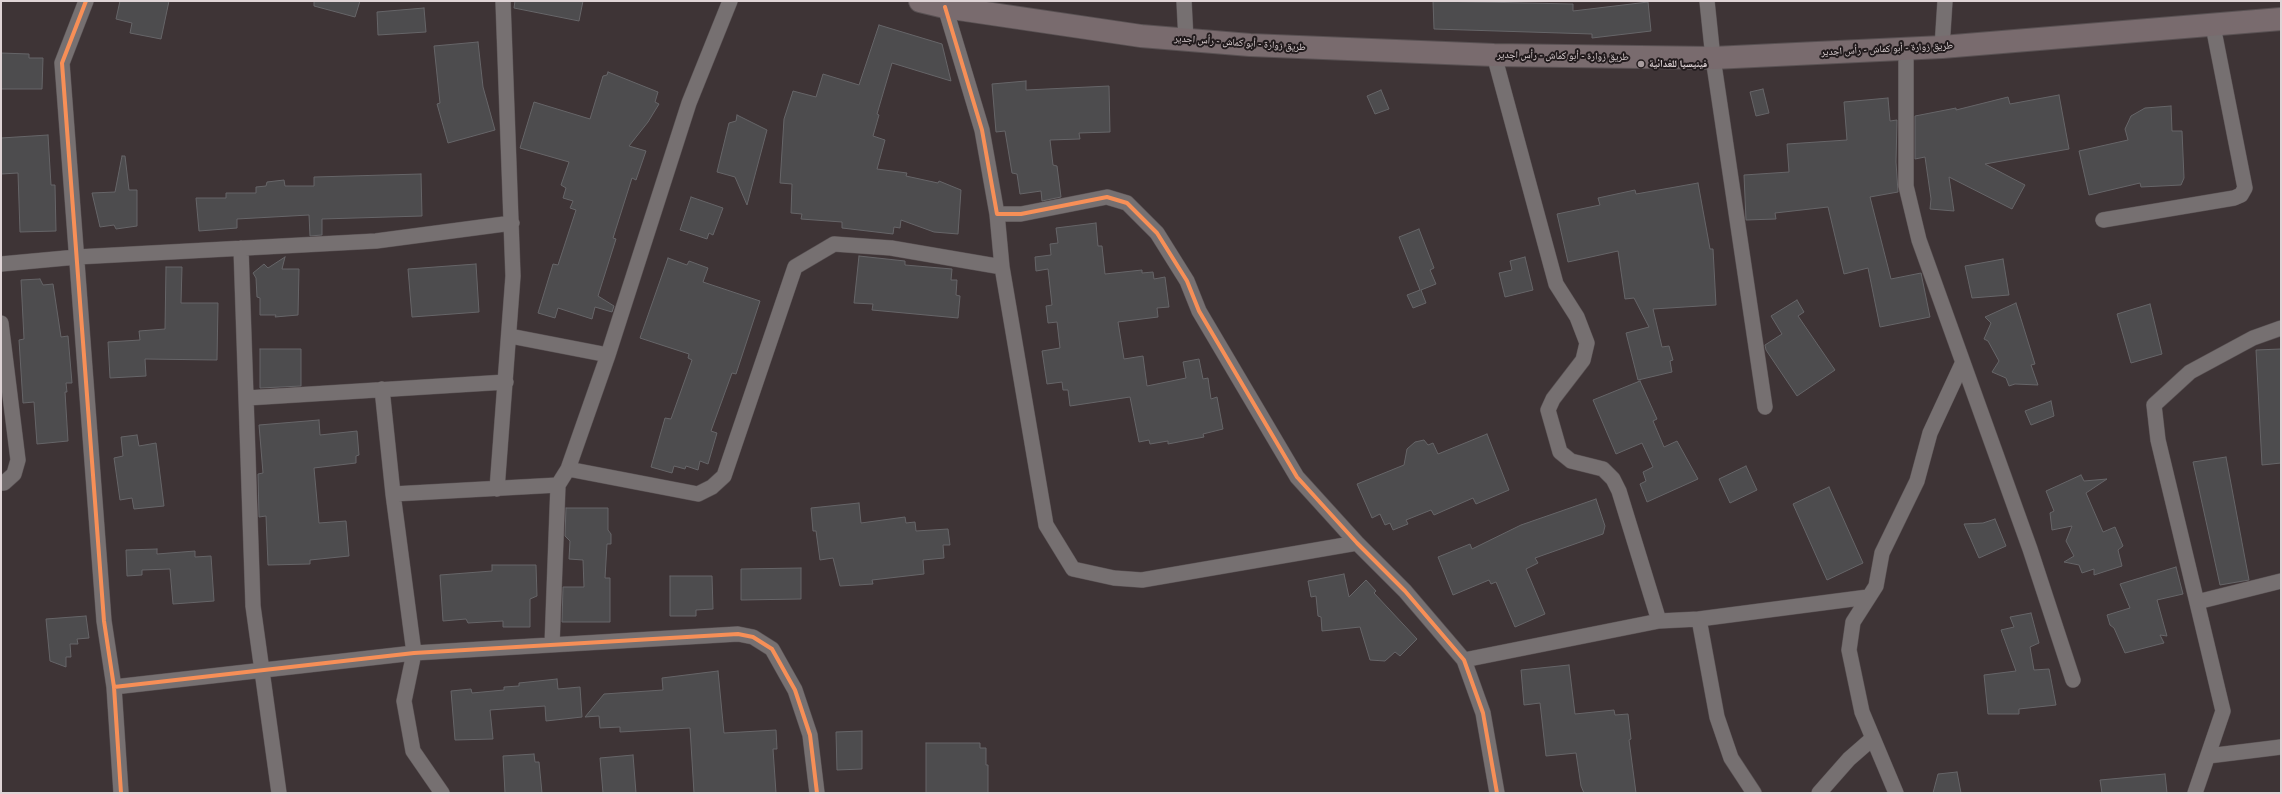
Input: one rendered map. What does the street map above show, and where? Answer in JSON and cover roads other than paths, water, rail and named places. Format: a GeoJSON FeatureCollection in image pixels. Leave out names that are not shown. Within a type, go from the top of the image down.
{"type":"FeatureCollection","features":[{"type":"Feature","properties":{"kind":"main road","name":"طريق زوارة - أبو كماش - رأس اجدير"},"geometry":{"type":"LineString","coordinates":[[920,1],[945,7],[1141,36],[1186,40],[1258,45],[1494,55],[1713,58],[1906,50],[2213,26],[2281,19]]}},
{"type":"Feature","properties":{"kind":"street"},"geometry":{"type":"LineString","coordinates":[[86,1],[62,63],[104,621],[114,687],[121,793]]}},
{"type":"Feature","properties":{"kind":"street"},"geometry":{"type":"LineString","coordinates":[[497,489],[510,336],[513,276],[503,1]]}},
{"type":"Feature","properties":{"kind":"street"},"geometry":{"type":"LineString","coordinates":[[552,645],[558,485],[568,469],[608,355],[689,103],[730,1]]}},
{"type":"Feature","properties":{"kind":"street"},"geometry":{"type":"LineString","coordinates":[[1184,1],[1186,40]]}},
{"type":"Feature","properties":{"kind":"street"},"geometry":{"type":"LineString","coordinates":[[1707,1],[1713,58],[1765,407]]}},
{"type":"Feature","properties":{"kind":"street"},"geometry":{"type":"LineString","coordinates":[[1942,47],[1945,1]]}},
{"type":"Feature","properties":{"kind":"street"},"geometry":{"type":"LineString","coordinates":[[945,7],[982,130],[997,214],[1002,267],[1046,525],[1074,569],[1114,578],[1142,580],[1357,543]]}},
{"type":"Feature","properties":{"kind":"street"},"geometry":{"type":"LineString","coordinates":[[2103,220],[2234,198],[2241,195],[2245,188],[2213,26]]}},
{"type":"Feature","properties":{"kind":"street"},"geometry":{"type":"LineString","coordinates":[[1906,50],[1906,186],[1919,240],[1962,364],[2030,549],[2073,680]]}},
{"type":"Feature","properties":{"kind":"street"},"geometry":{"type":"LineString","coordinates":[[1494,55],[1556,284],[1577,317],[1587,343],[1583,360],[1553,399],[1548,410],[1560,452],[1571,461],[1603,469],[1613,479],[1619,491],[1659,621]]}},
{"type":"Feature","properties":{"kind":"street"},"geometry":{"type":"LineString","coordinates":[[997,214],[1021,214],[1107,197],[1127,203],[1157,233],[1187,281],[1199,311],[1297,477],[1357,543],[1405,591],[1464,660],[1483,713],[1497,793]]}},
{"type":"Feature","properties":{"kind":"street"},"geometry":{"type":"LineString","coordinates":[[1,264],[77,257],[376,241],[512,223]]}},
{"type":"Feature","properties":{"kind":"street"},"geometry":{"type":"LineString","coordinates":[[568,469],[698,494],[712,487],[724,476],[794,267],[834,244],[891,248],[1002,267]]}},
{"type":"Feature","properties":{"kind":"street"},"geometry":{"type":"LineString","coordinates":[[242,248],[253,606],[279,793]]}},
{"type":"Feature","properties":{"kind":"street"},"geometry":{"type":"LineString","coordinates":[[1,322],[18,460],[14,474],[4,484],[1,483]]}},
{"type":"Feature","properties":{"kind":"street"},"geometry":{"type":"LineString","coordinates":[[2195,793],[2223,711],[2158,440],[2154,405],[2190,372],[2253,338],[2281,328]]}},
{"type":"Feature","properties":{"kind":"street"},"geometry":{"type":"LineString","coordinates":[[510,336],[608,355]]}},
{"type":"Feature","properties":{"kind":"street"},"geometry":{"type":"LineString","coordinates":[[1896,793],[1862,712],[1849,650],[1853,622],[1868,596],[1876,586],[1882,553],[1917,481],[1930,433],[1962,364]]}},
{"type":"Feature","properties":{"kind":"street"},"geometry":{"type":"LineString","coordinates":[[247,398],[506,382]]}},
{"type":"Feature","properties":{"kind":"street"},"geometry":{"type":"LineString","coordinates":[[382,389],[393,494],[414,653],[404,701],[413,751],[442,793]]}},
{"type":"Feature","properties":{"kind":"street"},"geometry":{"type":"LineString","coordinates":[[393,494],[558,485]]}},
{"type":"Feature","properties":{"kind":"street"},"geometry":{"type":"LineString","coordinates":[[2196,602],[2281,582]]}},
{"type":"Feature","properties":{"kind":"street"},"geometry":{"type":"LineString","coordinates":[[1464,660],[1659,621],[1699,618],[1868,596]]}},
{"type":"Feature","properties":{"kind":"street"},"geometry":{"type":"LineString","coordinates":[[1699,618],[1717,716],[1731,758],[1754,793]]}},
{"type":"Feature","properties":{"kind":"street"},"geometry":{"type":"LineString","coordinates":[[114,687],[414,653],[738,634],[753,637],[772,649],[796,690],[810,735],[817,793]]}},
{"type":"Feature","properties":{"kind":"street"},"geometry":{"type":"LineString","coordinates":[[1819,793],[1849,759],[1872,738]]}},
{"type":"Feature","properties":{"kind":"street"},"geometry":{"type":"LineString","coordinates":[[2208,756],[2281,747]]}},
{"type":"Feature","properties":{"kind":"place","name":"فينيسيا للغدائية"},"geometry":{"type":"Point","coordinates":[1641,64]}}]}
